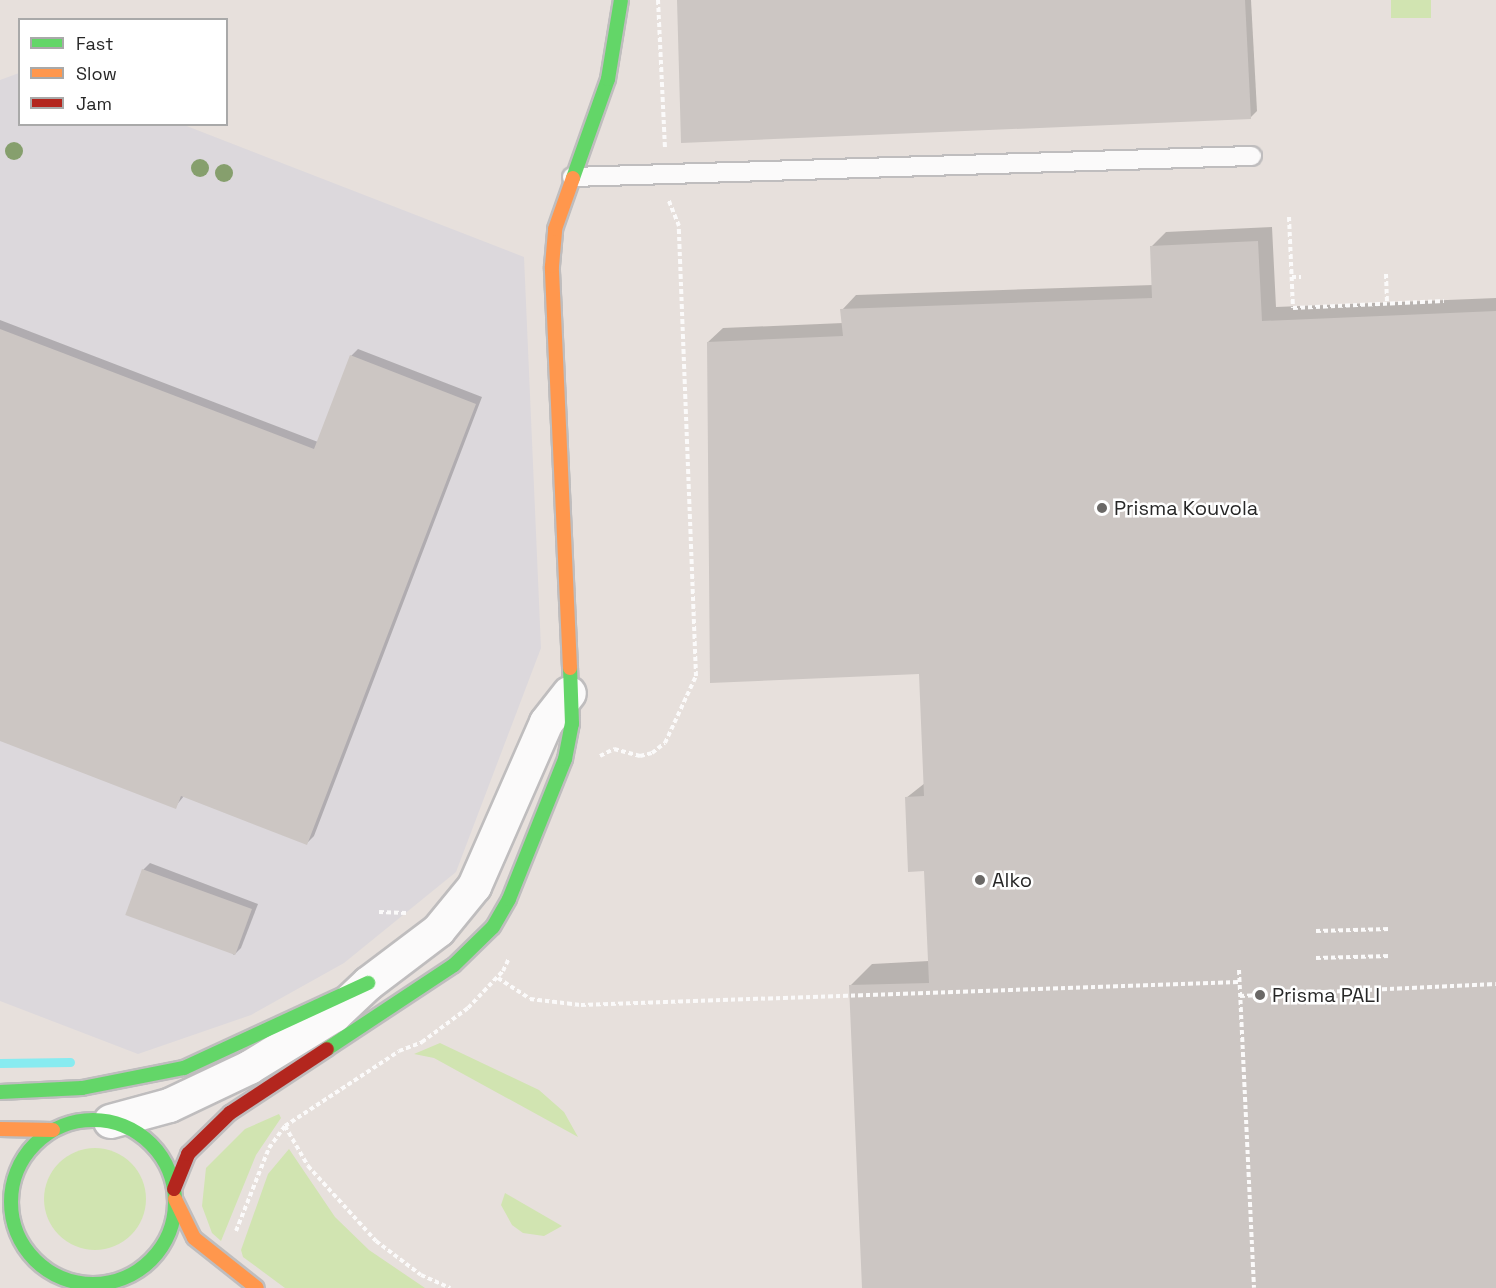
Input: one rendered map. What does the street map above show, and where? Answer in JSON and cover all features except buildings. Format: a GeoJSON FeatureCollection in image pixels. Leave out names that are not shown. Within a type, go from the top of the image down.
{"type":"FeatureCollection","features":[{"type":"Feature","properties":{"kind":"street"},"geometry":{"type":"LineString","coordinates":[[53,1130],[31,1148],[5,1195],[15,1229],[33,1256],[66,1280],[86,1284],[126,1277],[148,1263],[165,1241],[175,1194],[188,1154],[230,1113],[472,951],[493,927],[510,899],[565,759],[572,724],[552,266],[555,229],[608,79],[621,0]]}},
{"type":"Feature","properties":{"kind":"street"},"geometry":{"type":"LineString","coordinates":[[110,1121],[169,1105],[249,1067],[334,1016],[368,983],[438,930],[474,886],[542,731],[569,693]]}},
{"type":"Feature","properties":{"kind":"street"},"geometry":{"type":"LineString","coordinates":[[0,1092],[82,1088],[184,1068],[232,1049],[368,983]]}},
{"type":"Feature","properties":{"kind":"street"},"geometry":{"type":"LineString","coordinates":[[0,1129],[53,1130],[90,1119],[110,1121],[133,1130],[152,1145],[166,1165],[175,1194],[194,1238],[256,1288]]}},
{"type":"Feature","properties":{"kind":"street"},"geometry":{"type":"LineString","coordinates":[[5,1244],[15,1229]]}},
{"type":"Feature","properties":{"kind":"street"},"geometry":{"type":"LineString","coordinates":[[126,1277],[147,1284]]}},
{"type":"Feature","properties":{"kind":"street"},"geometry":{"type":"LineString","coordinates":[[49,1285],[66,1280]]}},
{"type":"Feature","properties":{"kind":"lane"},"geometry":{"type":"LineString","coordinates":[[572,177],[1252,156]]}},
{"type":"Feature","properties":{"kind":"path"},"geometry":{"type":"LineString","coordinates":[[658,0],[666,159]]}},
{"type":"Feature","properties":{"kind":"path"},"geometry":{"type":"LineString","coordinates":[[595,758],[614,748],[640,756],[652,753],[665,743],[696,676],[679,226],[668,199]]}},
{"type":"Feature","properties":{"kind":"path"},"geometry":{"type":"LineString","coordinates":[[1289,217],[1293,308],[1444,301]]}},
{"type":"Feature","properties":{"kind":"path"},"geometry":{"type":"LineString","coordinates":[[1386,274],[1387,304]]}},
{"type":"Feature","properties":{"kind":"path"},"geometry":{"type":"LineString","coordinates":[[1292,277],[1301,277]]}},
{"type":"Feature","properties":{"kind":"path"},"geometry":{"type":"LineString","coordinates":[[1316,931],[1390,929]]}},
{"type":"Feature","properties":{"kind":"path"},"geometry":{"type":"LineString","coordinates":[[234,1235],[269,1148],[285,1126],[399,1051],[422,1042],[468,1008],[498,978],[512,950]]}},
{"type":"Feature","properties":{"kind":"path"},"geometry":{"type":"LineString","coordinates":[[1316,958],[1390,956]]}},
{"type":"Feature","properties":{"kind":"path"},"geometry":{"type":"LineString","coordinates":[[1239,970],[1254,1288]]}},
{"type":"Feature","properties":{"kind":"path"},"geometry":{"type":"LineString","coordinates":[[498,978],[530,999],[580,1005],[1239,982]]}},
{"type":"Feature","properties":{"kind":"path"},"geometry":{"type":"LineString","coordinates":[[1240,996],[1496,984]]}},
{"type":"Feature","properties":{"kind":"path"},"geometry":{"type":"LineString","coordinates":[[285,1126],[308,1166],[376,1241],[421,1275],[450,1288]]}},
{"type":"Feature","properties":{"kind":"shaded area"},"geometry":{"type":"Polygon","coordinates":[[[18,73],[18,126],[187,126],[524,257],[541,648],[456,872],[344,963],[251,1015],[138,1054],[0,1001],[0,80],[18,73]]]}},
{"type":"Feature","properties":{"kind":"green space"},"geometry":{"type":"Polygon","coordinates":[[[1391,0],[1431,0],[1431,18],[1391,18],[1391,0]]]}},
{"type":"Feature","properties":{"kind":"green space"},"geometry":{"type":"Polygon","coordinates":[[[440,1043],[539,1090],[564,1112],[578,1137],[434,1058],[414,1054],[440,1043]]]}},
{"type":"Feature","properties":{"kind":"green space"},"geometry":{"type":"Polygon","coordinates":[[[279,1114],[281,1118],[256,1155],[221,1241],[212,1233],[202,1206],[206,1168],[245,1129],[279,1114]]]}},
{"type":"Feature","properties":{"kind":"green space"},"geometry":{"type":"Polygon","coordinates":[[[95,1148],[114,1152],[131,1163],[142,1180],[146,1199],[142,1218],[131,1235],[114,1246],[95,1250],[76,1246],[59,1235],[48,1218],[44,1199],[48,1180],[59,1163],[76,1152],[95,1148]]]}},
{"type":"Feature","properties":{"kind":"green space"},"geometry":{"type":"Polygon","coordinates":[[[289,1149],[335,1217],[369,1250],[425,1288],[285,1288],[243,1257],[241,1250],[268,1174],[289,1149]]]}},
{"type":"Feature","properties":{"kind":"green space"},"geometry":{"type":"Polygon","coordinates":[[[505,1193],[562,1226],[544,1236],[523,1233],[512,1225],[501,1205],[505,1193]]]}},
{"type":"Feature","properties":{"kind":"waterway"},"geometry":{"type":"LineString","coordinates":[[0,1063],[70,1062]]}},
{"type":"Feature","properties":{"kind":"traffic: fast"},"geometry":{"type":"LineString","coordinates":[[573,178],[608,79],[621,0]]}},
{"type":"Feature","properties":{"kind":"traffic: fast"},"geometry":{"type":"LineString","coordinates":[[327,1049],[454,965],[493,927],[509,899],[565,759],[572,724],[570,668]]}},
{"type":"Feature","properties":{"kind":"traffic: fast"},"geometry":{"type":"LineString","coordinates":[[0,1092],[82,1088],[184,1068],[368,983]]}},
{"type":"Feature","properties":{"kind":"traffic: fast"},"geometry":{"type":"LineString","coordinates":[[93,1120],[124,1127],[151,1144],[168,1171],[175,1202],[168,1233],[151,1260],[124,1277],[93,1284],[62,1277],[35,1260],[18,1233],[11,1202],[18,1171],[35,1144],[62,1127],[93,1120]]}},
{"type":"Feature","properties":{"kind":"traffic: slow"},"geometry":{"type":"LineString","coordinates":[[570,668],[552,266],[555,229],[573,178]]}},
{"type":"Feature","properties":{"kind":"traffic: slow"},"geometry":{"type":"LineString","coordinates":[[0,1129],[53,1130]]}},
{"type":"Feature","properties":{"kind":"traffic: slow"},"geometry":{"type":"LineString","coordinates":[[175,1199],[194,1238],[257,1288]]}},
{"type":"Feature","properties":{"kind":"traffic: jam"},"geometry":{"type":"LineString","coordinates":[[174,1189],[188,1154],[230,1113],[327,1049]]}},
{"type":"Feature","properties":{"kind":"place","name":"Prisma Kouvola"},"geometry":{"type":"Point","coordinates":[1102,508]}},
{"type":"Feature","properties":{"kind":"place","name":"Alko"},"geometry":{"type":"Point","coordinates":[980,880]}},
{"type":"Feature","properties":{"kind":"place","name":"Prisma PALI"},"geometry":{"type":"Point","coordinates":[1260,995]}}]}
